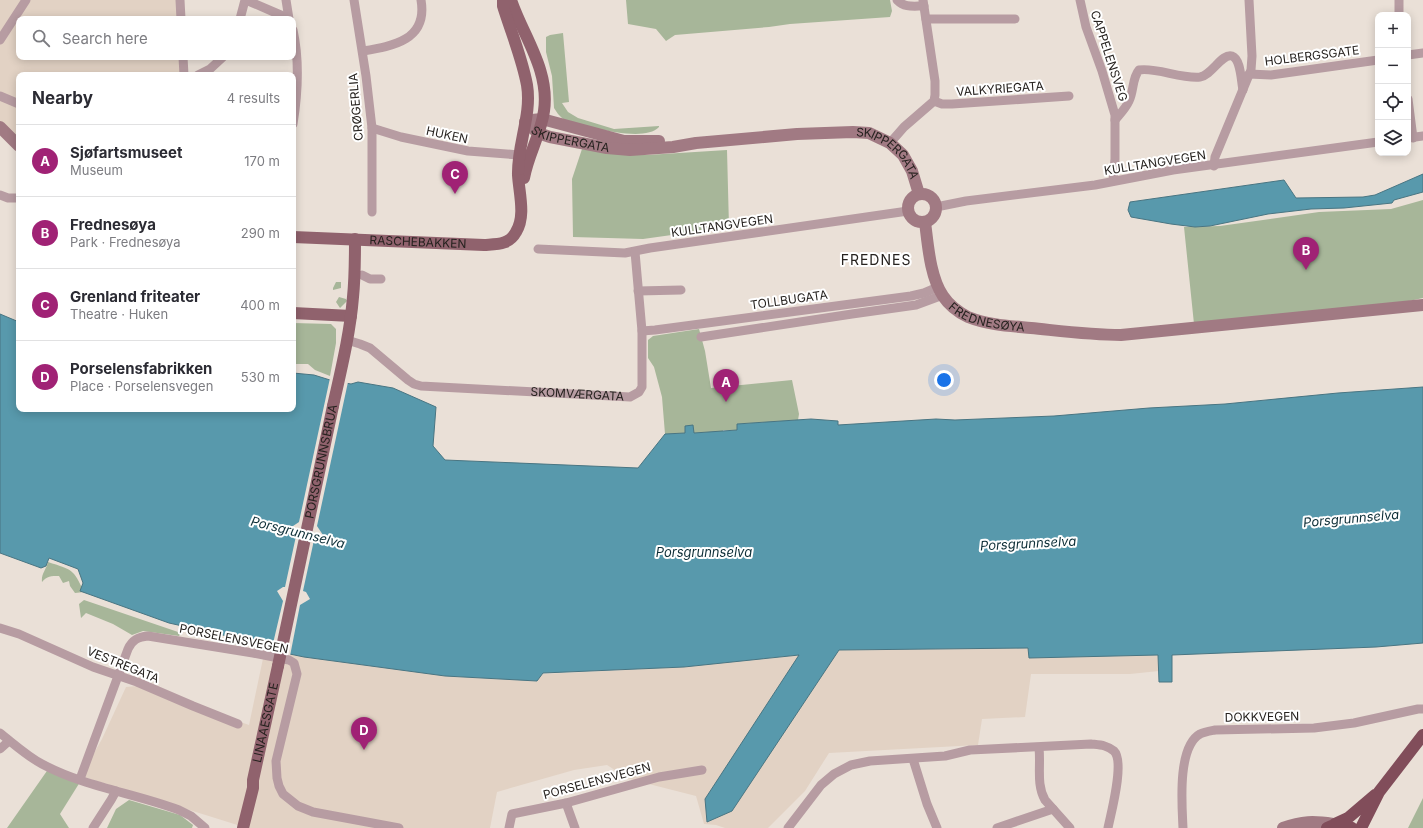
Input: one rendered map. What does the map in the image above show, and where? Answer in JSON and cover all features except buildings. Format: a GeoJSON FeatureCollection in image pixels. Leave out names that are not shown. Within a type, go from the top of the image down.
{"type":"FeatureCollection","features":[{"type":"Feature","properties":{"kind":"highway"},"geometry":{"type":"LineString","coordinates":[[1360,828],[1380,792],[1423,735]]}},
{"type":"Feature","properties":{"kind":"highway"},"geometry":{"type":"LineString","coordinates":[[1332,825],[1348,818],[1380,792]]}},
{"type":"Feature","properties":{"kind":"highway"},"geometry":{"type":"LineString","coordinates":[[1332,825],[1345,824],[1352,828]]}},
{"type":"Feature","properties":{"kind":"main road"},"geometry":{"type":"LineString","coordinates":[[519,0],[524,30]]}},
{"type":"Feature","properties":{"kind":"main road","name":"RASCHEBAKKEN"},"geometry":{"type":"LineString","coordinates":[[505,1],[524,30],[537,60],[542,78],[545,99],[542,119],[526,167],[520,197]]}},
{"type":"Feature","properties":{"kind":"main road","name":"RASCHEBAKKEN"},"geometry":{"type":"LineString","coordinates":[[351,316],[355,239],[484,244],[503,243],[512,238],[519,226],[519,156],[526,122],[528,99],[527,85],[505,1]]}},
{"type":"Feature","properties":{"kind":"main road"},"geometry":{"type":"LineString","coordinates":[[296,237],[355,239]]}},
{"type":"Feature","properties":{"kind":"main road"},"geometry":{"type":"LineString","coordinates":[[296,313],[351,316],[347,340]]}},
{"type":"Feature","properties":{"kind":"main road","name":"PORSGRUNNSBRUA"},"geometry":{"type":"LineString","coordinates":[[278,666],[347,340]]}},
{"type":"Feature","properties":{"kind":"main road","name":"LINAAESGATE"},"geometry":{"type":"LineString","coordinates":[[243,828],[253,788],[253,780],[278,666]]}},
{"type":"Feature","properties":{"kind":"main road","name":"LINAAESGATE"},"geometry":{"type":"LineString","coordinates":[[235,828],[248,787],[253,780]]}},
{"type":"Feature","properties":{"kind":"street"},"geometry":{"type":"LineString","coordinates":[[0,40],[26,0]]}},
{"type":"Feature","properties":{"kind":"street"},"geometry":{"type":"LineString","coordinates":[[180,0],[181,16]]}},
{"type":"Feature","properties":{"kind":"street"},"geometry":{"type":"LineString","coordinates":[[241,16],[246,0],[284,16]]}},
{"type":"Feature","properties":{"kind":"street"},"geometry":{"type":"LineString","coordinates":[[286,0],[289,16]]}},
{"type":"Feature","properties":{"kind":"street","name":"CRØGERLIA"},"geometry":{"type":"LineString","coordinates":[[354,0],[363,51],[372,128],[372,212]]}},
{"type":"Feature","properties":{"kind":"street"},"geometry":{"type":"LineString","coordinates":[[363,51],[400,43],[411,36],[419,25],[422,17],[423,9],[421,0]]}},
{"type":"Feature","properties":{"kind":"street"},"geometry":{"type":"LineString","coordinates":[[890,143],[904,127],[934,101],[935,95],[935,81],[924,3],[907,7],[903,6],[897,0]]}},
{"type":"Feature","properties":{"kind":"street","name":"CAPPELENSVEG"},"geometry":{"type":"LineString","coordinates":[[1080,0],[1086,28],[1113,106],[1115,120],[1115,159],[1113,181]]}},
{"type":"Feature","properties":{"kind":"street"},"geometry":{"type":"LineString","coordinates":[[1214,166],[1215,157],[1249,74],[1252,56],[1249,0]]}},
{"type":"Feature","properties":{"kind":"street"},"geometry":{"type":"LineString","coordinates":[[1399,0],[1400,12]]}},
{"type":"Feature","properties":{"kind":"street"},"geometry":{"type":"LineString","coordinates":[[926,19],[1015,19]]}},
{"type":"Feature","properties":{"kind":"street"},"geometry":{"type":"LineString","coordinates":[[296,48],[298,73],[296,93]]}},
{"type":"Feature","properties":{"kind":"street"},"geometry":{"type":"LineString","coordinates":[[1411,54],[1423,53]]}},
{"type":"Feature","properties":{"kind":"street","name":"CAPPELENSVEG"},"geometry":{"type":"LineString","coordinates":[[1115,120],[1130,100],[1135,78],[1139,70],[1148,69],[1201,77],[1210,72],[1223,58],[1230,55],[1234,56],[1239,62],[1243,90]]}},
{"type":"Feature","properties":{"kind":"street"},"geometry":{"type":"LineString","coordinates":[[183,60],[184,72]]}},
{"type":"Feature","properties":{"kind":"street"},"geometry":{"type":"LineString","coordinates":[[204,72],[210,69],[220,60]]}},
{"type":"Feature","properties":{"kind":"street","name":"HOLBERGSGATE"},"geometry":{"type":"LineString","coordinates":[[1249,74],[1271,75],[1375,60]]}},
{"type":"Feature","properties":{"kind":"street"},"geometry":{"type":"LineString","coordinates":[[0,96],[16,103]]}},
{"type":"Feature","properties":{"kind":"street","name":"VALKYRIEGATA"},"geometry":{"type":"LineString","coordinates":[[934,101],[942,104],[952,104],[1069,96]]}},
{"type":"Feature","properties":{"kind":"street","name":"SKIPPERGATA"},"geometry":{"type":"LineString","coordinates":[[526,122],[542,119],[624,141],[673,141],[696,143]]}},
{"type":"Feature","properties":{"kind":"street","name":"SKIPPERGATA"},"geometry":{"type":"LineString","coordinates":[[526,122],[538,133],[550,137],[594,146],[630,150],[797,134],[847,132],[869,133],[890,143],[903,156],[917,183],[919,194]]}},
{"type":"Feature","properties":{"kind":"street"},"geometry":{"type":"LineString","coordinates":[[0,127],[16,143]]}},
{"type":"Feature","properties":{"kind":"street","name":"HUKEN"},"geometry":{"type":"LineString","coordinates":[[372,128],[401,137],[468,152],[519,156]]}},
{"type":"Feature","properties":{"kind":"street"},"geometry":{"type":"LineString","coordinates":[[1411,138],[1423,136]]}},
{"type":"Feature","properties":{"kind":"street","name":"KULLTANGVEGEN"},"geometry":{"type":"LineString","coordinates":[[936,207],[960,202],[1113,181],[1173,170],[1214,166],[1375,142]]}},
{"type":"Feature","properties":{"kind":"street"},"geometry":{"type":"LineString","coordinates":[[919,194],[928,195],[932,198],[936,207],[934,217],[925,222],[916,221],[909,215],[908,211],[909,202],[912,198],[919,194]]}},
{"type":"Feature","properties":{"kind":"street"},"geometry":{"type":"LineString","coordinates":[[0,195],[8,198],[16,198]]}},
{"type":"Feature","properties":{"kind":"street","name":"KULLTANGVEGEN"},"geometry":{"type":"LineString","coordinates":[[538,249],[625,253],[635,252],[650,248],[908,211]]}},
{"type":"Feature","properties":{"kind":"street","name":"FREDNESØYA"},"geometry":{"type":"LineString","coordinates":[[925,222],[931,264],[940,291],[955,309],[961,313],[982,321],[999,324],[1080,334],[1138,334],[1423,306]]}},
{"type":"Feature","properties":{"kind":"street","name":"SKOMVÆRGATA"},"geometry":{"type":"LineString","coordinates":[[347,340],[370,348],[414,384],[422,386],[630,397],[639,392],[642,387],[642,331],[635,252]]}},
{"type":"Feature","properties":{"kind":"street"},"geometry":{"type":"LineString","coordinates":[[362,275],[370,279],[381,279]]}},
{"type":"Feature","properties":{"kind":"street"},"geometry":{"type":"LineString","coordinates":[[638,291],[681,290]]}},
{"type":"Feature","properties":{"kind":"street"},"geometry":{"type":"LineString","coordinates":[[701,337],[916,305],[940,291]]}},
{"type":"Feature","properties":{"kind":"street","name":"TOLLBUGATA"},"geometry":{"type":"LineString","coordinates":[[642,331],[940,291]]}},
{"type":"Feature","properties":{"kind":"street","name":"VESTREGATA"},"geometry":{"type":"LineString","coordinates":[[0,628],[19,634],[93,667],[118,675],[238,724]]}},
{"type":"Feature","properties":{"kind":"street","name":"PORSELENSVEGEN"},"geometry":{"type":"LineString","coordinates":[[80,779],[130,644],[136,638],[148,636],[289,660],[294,663],[297,674],[276,761],[277,778],[283,794],[298,806],[313,812],[399,828]]}},
{"type":"Feature","properties":{"kind":"street","name":"DOKKVEGEN"},"geometry":{"type":"LineString","coordinates":[[1183,828],[1181,795],[1183,770],[1191,743],[1200,734],[1215,730],[1314,728],[1354,723],[1423,709]]}},
{"type":"Feature","properties":{"kind":"street"},"geometry":{"type":"LineString","coordinates":[[0,733],[41,763],[56,771],[179,810],[191,816],[205,828]]}},
{"type":"Feature","properties":{"kind":"street"},"geometry":{"type":"LineString","coordinates":[[0,748],[10,741]]}},
{"type":"Feature","properties":{"kind":"street"},"geometry":{"type":"LineString","coordinates":[[788,828],[821,785],[834,774],[851,765],[870,761],[945,756],[970,750],[1100,745],[1106,746],[1116,752],[1118,760],[1115,795],[1108,828]]}},
{"type":"Feature","properties":{"kind":"street"},"geometry":{"type":"LineString","coordinates":[[1039,748],[1041,760],[1039,784],[1045,800],[1070,828]]}},
{"type":"Feature","properties":{"kind":"street"},"geometry":{"type":"LineString","coordinates":[[913,759],[927,804],[937,828]]}},
{"type":"Feature","properties":{"kind":"street","name":"PORSELENSVEGEN"},"geometry":{"type":"LineString","coordinates":[[509,828],[512,814],[566,803],[659,777],[702,770]]}},
{"type":"Feature","properties":{"kind":"street"},"geometry":{"type":"LineString","coordinates":[[93,828],[116,791]]}},
{"type":"Feature","properties":{"kind":"street"},"geometry":{"type":"LineString","coordinates":[[566,803],[575,828]]}},
{"type":"Feature","properties":{"kind":"street"},"geometry":{"type":"LineString","coordinates":[[997,828],[1053,810]]}},
{"type":"Feature","properties":{"kind":"street"},"geometry":{"type":"LineString","coordinates":[[1283,828],[1297,822],[1323,822],[1332,825]]}},
{"type":"Feature","properties":{"kind":"shaded area"},"geometry":{"type":"Polygon","coordinates":[[[0,0],[177,0],[178,16],[16,16],[16,60],[180,60],[181,72],[16,72],[16,144],[0,126],[0,0]]]}},
{"type":"Feature","properties":{"kind":"shaded area"},"geometry":{"type":"Polygon","coordinates":[[[1029,648],[1029,658],[1158,655],[1159,671],[1130,674],[1031,674],[1025,717],[982,719],[978,745],[829,753],[805,791],[768,828],[725,828],[716,825],[704,824],[696,796],[627,778],[607,765],[574,770],[497,792],[490,828],[247,828],[81,776],[102,739],[126,687],[137,686],[249,725],[265,649],[304,657],[445,676],[536,681],[543,674],[684,667],[800,655],[796,661],[836,655],[839,650],[1029,648]]]}},
{"type":"Feature","properties":{"kind":"green space"},"geometry":{"type":"Polygon","coordinates":[[[626,0],[890,0],[892,11],[890,17],[790,24],[675,35],[666,41],[656,29],[628,24],[626,0]]]}},
{"type":"Feature","properties":{"kind":"green space"},"geometry":{"type":"Polygon","coordinates":[[[563,33],[569,102],[562,103],[568,112],[578,118],[614,129],[659,127],[651,132],[627,134],[564,120],[554,108],[552,76],[546,52],[546,37],[563,33]]]}},
{"type":"Feature","properties":{"kind":"green space"},"geometry":{"type":"Polygon","coordinates":[[[582,149],[618,154],[647,155],[727,150],[729,227],[643,239],[573,237],[572,179],[582,149]]]}},
{"type":"Feature","properties":{"kind":"green space"},"geometry":{"type":"Polygon","coordinates":[[[1423,200],[1423,298],[1409,301],[1194,324],[1184,227],[1220,226],[1319,212],[1391,209],[1423,200]]]}},
{"type":"Feature","properties":{"kind":"green space"},"geometry":{"type":"Polygon","coordinates":[[[336,282],[341,282],[341,288],[333,290],[333,288],[336,282]]]}},
{"type":"Feature","properties":{"kind":"green space"},"geometry":{"type":"Polygon","coordinates":[[[339,297],[346,299],[347,301],[340,308],[336,302],[339,297]]]}},
{"type":"Feature","properties":{"kind":"green space"},"geometry":{"type":"Polygon","coordinates":[[[296,323],[331,324],[336,329],[336,343],[330,376],[315,370],[308,364],[296,364],[296,323]]]}},
{"type":"Feature","properties":{"kind":"green space"},"geometry":{"type":"Polygon","coordinates":[[[699,329],[705,351],[711,388],[792,380],[799,414],[798,420],[738,424],[738,430],[723,430],[723,432],[665,434],[662,397],[654,367],[648,358],[648,340],[653,336],[699,329]]]}},
{"type":"Feature","properties":{"kind":"green space"},"geometry":{"type":"Polygon","coordinates":[[[48,562],[71,571],[77,578],[84,592],[75,593],[70,586],[69,581],[63,583],[59,576],[49,577],[42,582],[43,574],[48,562]]]}},
{"type":"Feature","properties":{"kind":"green space"},"geometry":{"type":"Polygon","coordinates":[[[84,600],[181,633],[179,636],[143,631],[132,635],[113,624],[86,613],[81,618],[79,604],[84,600]]]}},
{"type":"Feature","properties":{"kind":"green space"},"geometry":{"type":"Polygon","coordinates":[[[49,768],[80,782],[60,814],[69,828],[7,828],[49,768]]]}},
{"type":"Feature","properties":{"kind":"green space"},"geometry":{"type":"Polygon","coordinates":[[[1423,798],[1423,828],[1408,828],[1423,798]]]}},
{"type":"Feature","properties":{"kind":"green space"},"geometry":{"type":"Polygon","coordinates":[[[129,800],[180,815],[193,825],[192,828],[107,828],[116,809],[129,800]]]}},
{"type":"Feature","properties":{"kind":"water"},"geometry":{"type":"Polygon","coordinates":[[[1423,174],[1423,192],[1394,200],[1392,203],[1268,214],[1210,226],[1195,227],[1131,217],[1128,210],[1130,202],[1284,180],[1296,198],[1363,197],[1375,195],[1423,174]]]}},
{"type":"Feature","properties":{"kind":"water","name":"Porsgrunnselva"},"geometry":{"type":"Polygon","coordinates":[[[0,314],[16,321],[16,412],[296,412],[296,373],[314,375],[351,384],[358,382],[393,388],[436,407],[433,446],[445,460],[638,468],[665,434],[685,433],[685,426],[693,425],[694,433],[737,430],[737,424],[811,419],[838,421],[838,425],[936,419],[955,420],[1054,416],[1149,408],[1225,404],[1338,393],[1423,387],[1423,643],[1376,647],[1172,655],[1172,682],[1159,682],[1158,655],[1029,658],[1028,648],[839,650],[732,811],[707,822],[705,799],[799,655],[684,667],[543,673],[537,681],[445,676],[304,657],[261,648],[254,642],[169,623],[80,591],[83,583],[78,569],[49,558],[46,566],[41,568],[0,553],[0,314]]]}},
{"type":"Feature","properties":{"kind":"pier"},"geometry":{"type":"Polygon","coordinates":[[[330,378],[348,382],[317,526],[323,535],[317,540],[314,540],[303,591],[306,592],[310,599],[300,605],[290,656],[271,652],[283,601],[277,591],[285,587],[296,536],[290,528],[299,522],[330,378]]]}},
{"type":"Feature","properties":{"kind":"place","name":"Grenland friteater"},"geometry":{"type":"Point","coordinates":[455,194]}},
{"type":"Feature","properties":{"kind":"place","name":"Frednesøya"},"geometry":{"type":"Point","coordinates":[1306,270]}},
{"type":"Feature","properties":{"kind":"place","name":"Sjøfartsmuseet"},"geometry":{"type":"Point","coordinates":[726,402]}},
{"type":"Feature","properties":{"kind":"place","name":"Porselensfabrikken"},"geometry":{"type":"Point","coordinates":[364,750]}},
{"type":"Feature","properties":{"kind":"district","name":"FREDNES"},"geometry":{"type":"Point","coordinates":[876,260]}}]}
